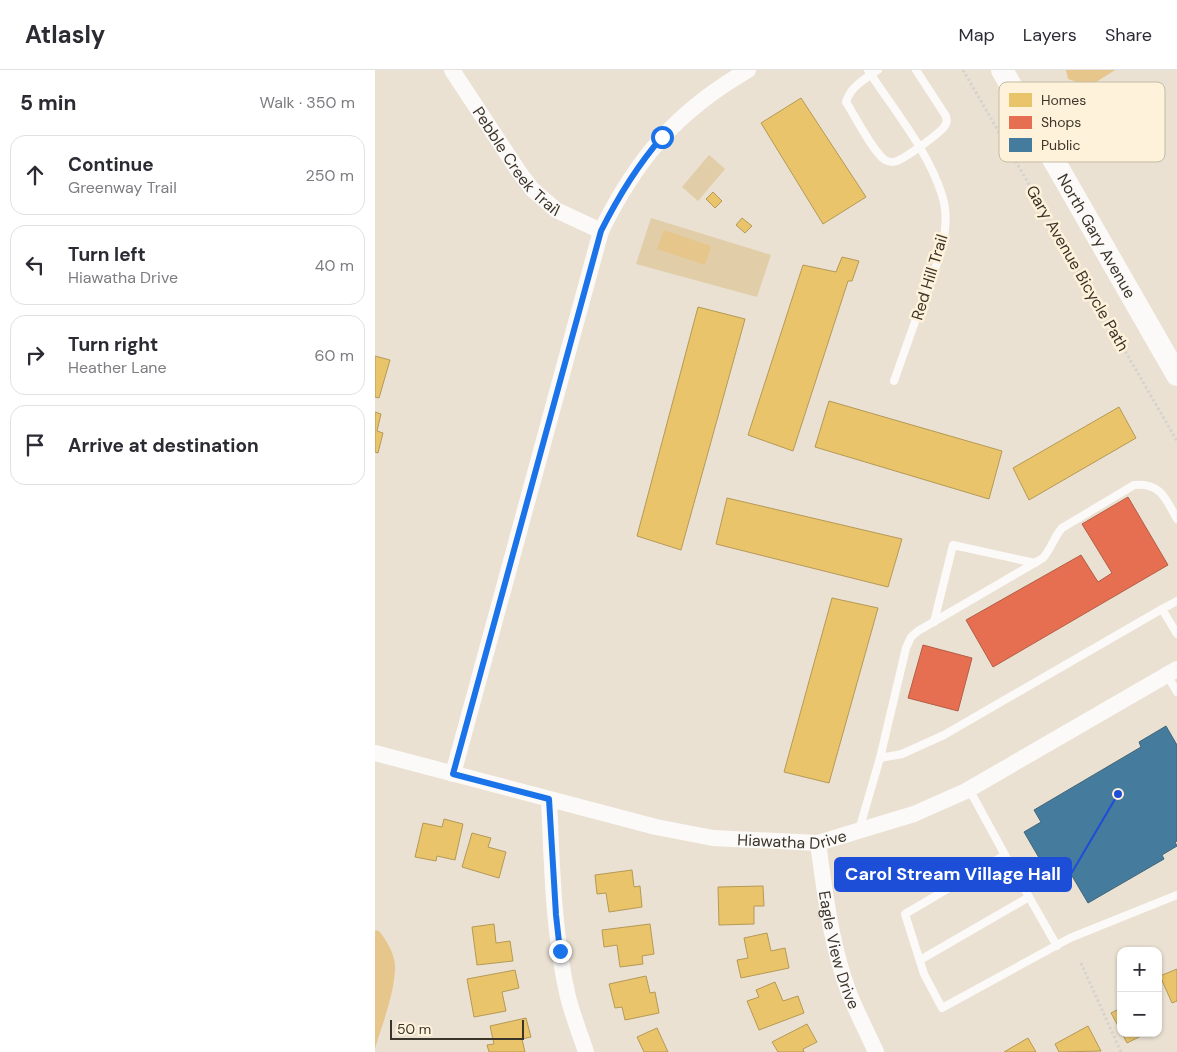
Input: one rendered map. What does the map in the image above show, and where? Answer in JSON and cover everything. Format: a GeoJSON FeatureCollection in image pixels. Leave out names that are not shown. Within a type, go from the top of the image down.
{"type":"FeatureCollection","features":[{"type":"Feature","properties":{"kind":"street","name":"Pebble Creek Trail"},"geometry":{"type":"LineString","coordinates":[[452,70],[519,172],[532,188],[556,210],[601,231]]}},
{"type":"Feature","properties":{"kind":"street"},"geometry":{"type":"LineString","coordinates":[[453,774],[601,231],[627,183],[662,137],[705,97],[748,70]]}},
{"type":"Feature","properties":{"kind":"street","name":"North Gary Avenue"},"geometry":{"type":"LineString","coordinates":[[1002,70],[1009,82]]}},
{"type":"Feature","properties":{"kind":"street","name":"North Gary Avenue"},"geometry":{"type":"LineString","coordinates":[[1055,162],[1177,375]]}},
{"type":"Feature","properties":{"kind":"street","name":"Hiawatha Drive"},"geometry":{"type":"LineString","coordinates":[[375,752],[656,827],[713,838],[818,843],[914,814],[969,789],[1172,672]]}},
{"type":"Feature","properties":{"kind":"street"},"geometry":{"type":"LineString","coordinates":[[549,799],[560,951],[568,997],[586,1052]]}},
{"type":"Feature","properties":{"kind":"street","name":"Eagle View Drive"},"geometry":{"type":"LineString","coordinates":[[818,843],[837,954],[849,992],[876,1052]]}},
{"type":"Feature","properties":{"kind":"lane"},"geometry":{"type":"LineString","coordinates":[[878,70],[869,72],[848,95],[846,102],[878,152],[885,160],[891,162],[896,162],[944,127],[947,117],[916,70]]}},
{"type":"Feature","properties":{"kind":"lane","name":"Red Hill Trail"},"geometry":{"type":"LineString","coordinates":[[869,72],[919,146],[932,170],[943,196],[946,224],[941,252],[894,381]]}},
{"type":"Feature","properties":{"kind":"lane"},"geometry":{"type":"LineString","coordinates":[[859,830],[880,758],[911,637],[918,631],[1043,558],[1062,528],[1134,485],[1144,484],[1154,488],[1163,495],[1177,519]]}},
{"type":"Feature","properties":{"kind":"lane"},"geometry":{"type":"LineString","coordinates":[[934,622],[953,545],[1035,563]]}},
{"type":"Feature","properties":{"kind":"lane"},"geometry":{"type":"LineString","coordinates":[[880,758],[902,754],[944,735],[1177,601]]}},
{"type":"Feature","properties":{"kind":"lane"},"geometry":{"type":"LineString","coordinates":[[1162,609],[1177,634]]}},
{"type":"Feature","properties":{"kind":"lane"},"geometry":{"type":"LineString","coordinates":[[1172,672],[1177,692]]}},
{"type":"Feature","properties":{"kind":"lane"},"geometry":{"type":"LineString","coordinates":[[969,789],[1057,946]]}},
{"type":"Feature","properties":{"kind":"lane"},"geometry":{"type":"LineString","coordinates":[[1005,855],[905,914],[924,974],[942,1008],[1070,938],[1177,894]]}},
{"type":"Feature","properties":{"kind":"lane"},"geometry":{"type":"LineString","coordinates":[[920,960],[1029,898]]}},
{"type":"Feature","properties":{"kind":"path","name":"Gary Avenue Bicycle Path"},"geometry":{"type":"LineString","coordinates":[[963,70],[999,132]]}},
{"type":"Feature","properties":{"kind":"path","name":"Gary Avenue Bicycle Path"},"geometry":{"type":"LineString","coordinates":[[1016,162],[1177,441]]}},
{"type":"Feature","properties":{"kind":"path"},"geometry":{"type":"LineString","coordinates":[[1081,963],[1121,1052]]}},
{"type":"Feature","properties":{"kind":"shaded area"},"geometry":{"type":"Polygon","coordinates":[[[1066,70],[1115,70],[1096,82],[1077,82],[1068,79],[1066,70]]]}},
{"type":"Feature","properties":{"kind":"shaded area"},"geometry":{"type":"Polygon","coordinates":[[[709,155],[725,169],[698,201],[682,187],[709,155]]]}},
{"type":"Feature","properties":{"kind":"shaded area"},"geometry":{"type":"Polygon","coordinates":[[[651,218],[771,255],[757,297],[636,264],[651,218]]]}},
{"type":"Feature","properties":{"kind":"shaded area"},"geometry":{"type":"Polygon","coordinates":[[[664,230],[711,246],[705,265],[657,249],[664,230]]]}},
{"type":"Feature","properties":{"kind":"shaded area"},"geometry":{"type":"Polygon","coordinates":[[[375,930],[379,931],[385,939],[394,959],[395,969],[390,1000],[375,1049],[375,930]]]}},
{"type":"Feature","properties":{"kind":"building: Homes"},"geometry":{"type":"Polygon","coordinates":[[[801,98],[866,197],[823,224],[761,123],[801,98]]]}},
{"type":"Feature","properties":{"kind":"building: Homes"},"geometry":{"type":"Polygon","coordinates":[[[713,192],[722,201],[715,208],[706,199],[713,192]]]}},
{"type":"Feature","properties":{"kind":"building: Homes"},"geometry":{"type":"Polygon","coordinates":[[[742,218],[752,226],[745,233],[736,225],[742,218]]]}},
{"type":"Feature","properties":{"kind":"building: Homes"},"geometry":{"type":"Polygon","coordinates":[[[842,257],[859,261],[852,281],[848,281],[793,451],[748,435],[803,265],[836,272],[842,257]]]}},
{"type":"Feature","properties":{"kind":"building: Homes"},"geometry":{"type":"Polygon","coordinates":[[[698,307],[745,319],[681,550],[637,536],[698,307]]]}},
{"type":"Feature","properties":{"kind":"building: Homes"},"geometry":{"type":"Polygon","coordinates":[[[375,356],[390,360],[379,398],[375,397],[375,356]]]}},
{"type":"Feature","properties":{"kind":"building: Homes"},"geometry":{"type":"Polygon","coordinates":[[[829,401],[1002,451],[989,499],[815,447],[829,401]]]}},
{"type":"Feature","properties":{"kind":"building: Homes"},"geometry":{"type":"Polygon","coordinates":[[[1119,407],[1136,438],[1029,500],[1013,468],[1119,407]]]}},
{"type":"Feature","properties":{"kind":"building: Homes"},"geometry":{"type":"Polygon","coordinates":[[[375,412],[381,414],[377,431],[383,433],[378,453],[375,452],[375,412]]]}},
{"type":"Feature","properties":{"kind":"building: Homes"},"geometry":{"type":"Polygon","coordinates":[[[727,498],[902,539],[888,587],[716,544],[727,498]]]}},
{"type":"Feature","properties":{"kind":"building: Homes"},"geometry":{"type":"Polygon","coordinates":[[[832,598],[878,608],[829,783],[784,772],[832,598]]]}},
{"type":"Feature","properties":{"kind":"building: Homes"},"geometry":{"type":"Polygon","coordinates":[[[444,819],[463,824],[455,860],[437,856],[436,861],[415,857],[423,823],[442,827],[444,819]]]}},
{"type":"Feature","properties":{"kind":"building: Homes"},"geometry":{"type":"Polygon","coordinates":[[[472,833],[491,838],[488,847],[506,852],[499,878],[462,867],[472,833]]]}},
{"type":"Feature","properties":{"kind":"building: Homes"},"geometry":{"type":"Polygon","coordinates":[[[632,870],[634,887],[640,886],[642,907],[609,912],[606,893],[597,894],[595,875],[632,870]]]}},
{"type":"Feature","properties":{"kind":"building: Homes"},"geometry":{"type":"Polygon","coordinates":[[[763,886],[764,906],[754,906],[754,924],[719,925],[718,887],[763,886]]]}},
{"type":"Feature","properties":{"kind":"building: Homes"},"geometry":{"type":"Polygon","coordinates":[[[494,924],[496,943],[510,941],[513,961],[477,965],[472,927],[494,924]]]}},
{"type":"Feature","properties":{"kind":"building: Homes"},"geometry":{"type":"Polygon","coordinates":[[[650,924],[654,954],[642,956],[643,964],[620,967],[617,945],[604,947],[602,930],[650,924]]]}},
{"type":"Feature","properties":{"kind":"building: Homes"},"geometry":{"type":"Polygon","coordinates":[[[767,933],[771,951],[785,948],[789,968],[741,978],[737,960],[748,958],[744,938],[767,933]]]}},
{"type":"Feature","properties":{"kind":"building: Homes"},"geometry":{"type":"Polygon","coordinates":[[[1177,969],[1177,1001],[1172,1003],[1162,980],[1162,975],[1177,969]]]}},
{"type":"Feature","properties":{"kind":"building: Homes"},"geometry":{"type":"Polygon","coordinates":[[[515,970],[519,988],[502,992],[506,1011],[474,1017],[467,979],[515,970]]]}},
{"type":"Feature","properties":{"kind":"building: Homes"},"geometry":{"type":"Polygon","coordinates":[[[646,976],[650,993],[655,992],[659,1013],[625,1020],[622,1007],[615,1008],[609,984],[646,976]]]}},
{"type":"Feature","properties":{"kind":"building: Homes"},"geometry":{"type":"Polygon","coordinates":[[[775,982],[783,1001],[798,996],[804,1013],[759,1030],[747,1001],[759,997],[756,990],[775,982]]]}},
{"type":"Feature","properties":{"kind":"building: Homes"},"geometry":{"type":"Polygon","coordinates":[[[1117,1010],[1117,1024],[1111,1013],[1117,1010]]]}},
{"type":"Feature","properties":{"kind":"building: Homes"},"geometry":{"type":"Polygon","coordinates":[[[526,1018],[531,1037],[522,1039],[525,1052],[489,1052],[487,1045],[494,1044],[490,1026],[526,1018]]]}},
{"type":"Feature","properties":{"kind":"building: Homes"},"geometry":{"type":"Polygon","coordinates":[[[807,1024],[817,1042],[803,1049],[804,1052],[778,1052],[772,1042],[807,1024]]]}},
{"type":"Feature","properties":{"kind":"building: Homes"},"geometry":{"type":"Polygon","coordinates":[[[1088,1026],[1101,1051],[1059,1052],[1055,1044],[1088,1026]]]}},
{"type":"Feature","properties":{"kind":"building: Homes"},"geometry":{"type":"Polygon","coordinates":[[[657,1028],[668,1052],[644,1052],[637,1037],[657,1028]]]}},
{"type":"Feature","properties":{"kind":"building: Homes"},"geometry":{"type":"Polygon","coordinates":[[[1124,1037],[1139,1037],[1127,1043],[1124,1037]]]}},
{"type":"Feature","properties":{"kind":"building: Homes"},"geometry":{"type":"Polygon","coordinates":[[[1028,1038],[1036,1052],[1004,1052],[1028,1038]]]}},
{"type":"Feature","properties":{"kind":"building: Shops"},"geometry":{"type":"Polygon","coordinates":[[[1128,497],[1168,565],[993,667],[966,620],[1081,555],[1098,582],[1112,573],[1082,524],[1128,497]]]}},
{"type":"Feature","properties":{"kind":"building: Shops"},"geometry":{"type":"Polygon","coordinates":[[[923,645],[972,658],[958,711],[908,698],[923,645]]]}},
{"type":"Feature","properties":{"kind":"building: Public"},"geometry":{"type":"Polygon","coordinates":[[[1166,726],[1177,745],[1177,841],[1175,842],[1177,846],[1162,855],[1164,859],[1088,903],[1062,859],[1045,868],[1024,832],[1041,822],[1034,810],[1141,747],[1139,742],[1166,726]]]}},
{"type":"Feature","properties":{"kind":"place","name":"Carol Stream Village Hall"},"geometry":{"type":"Point","coordinates":[1118,794]}},
{"type":"Feature","properties":{"kind":"route"},"geometry":{"type":"LineString","coordinates":[[560,951],[549,799],[453,774],[601,231],[627,183],[662,137]]}}]}
